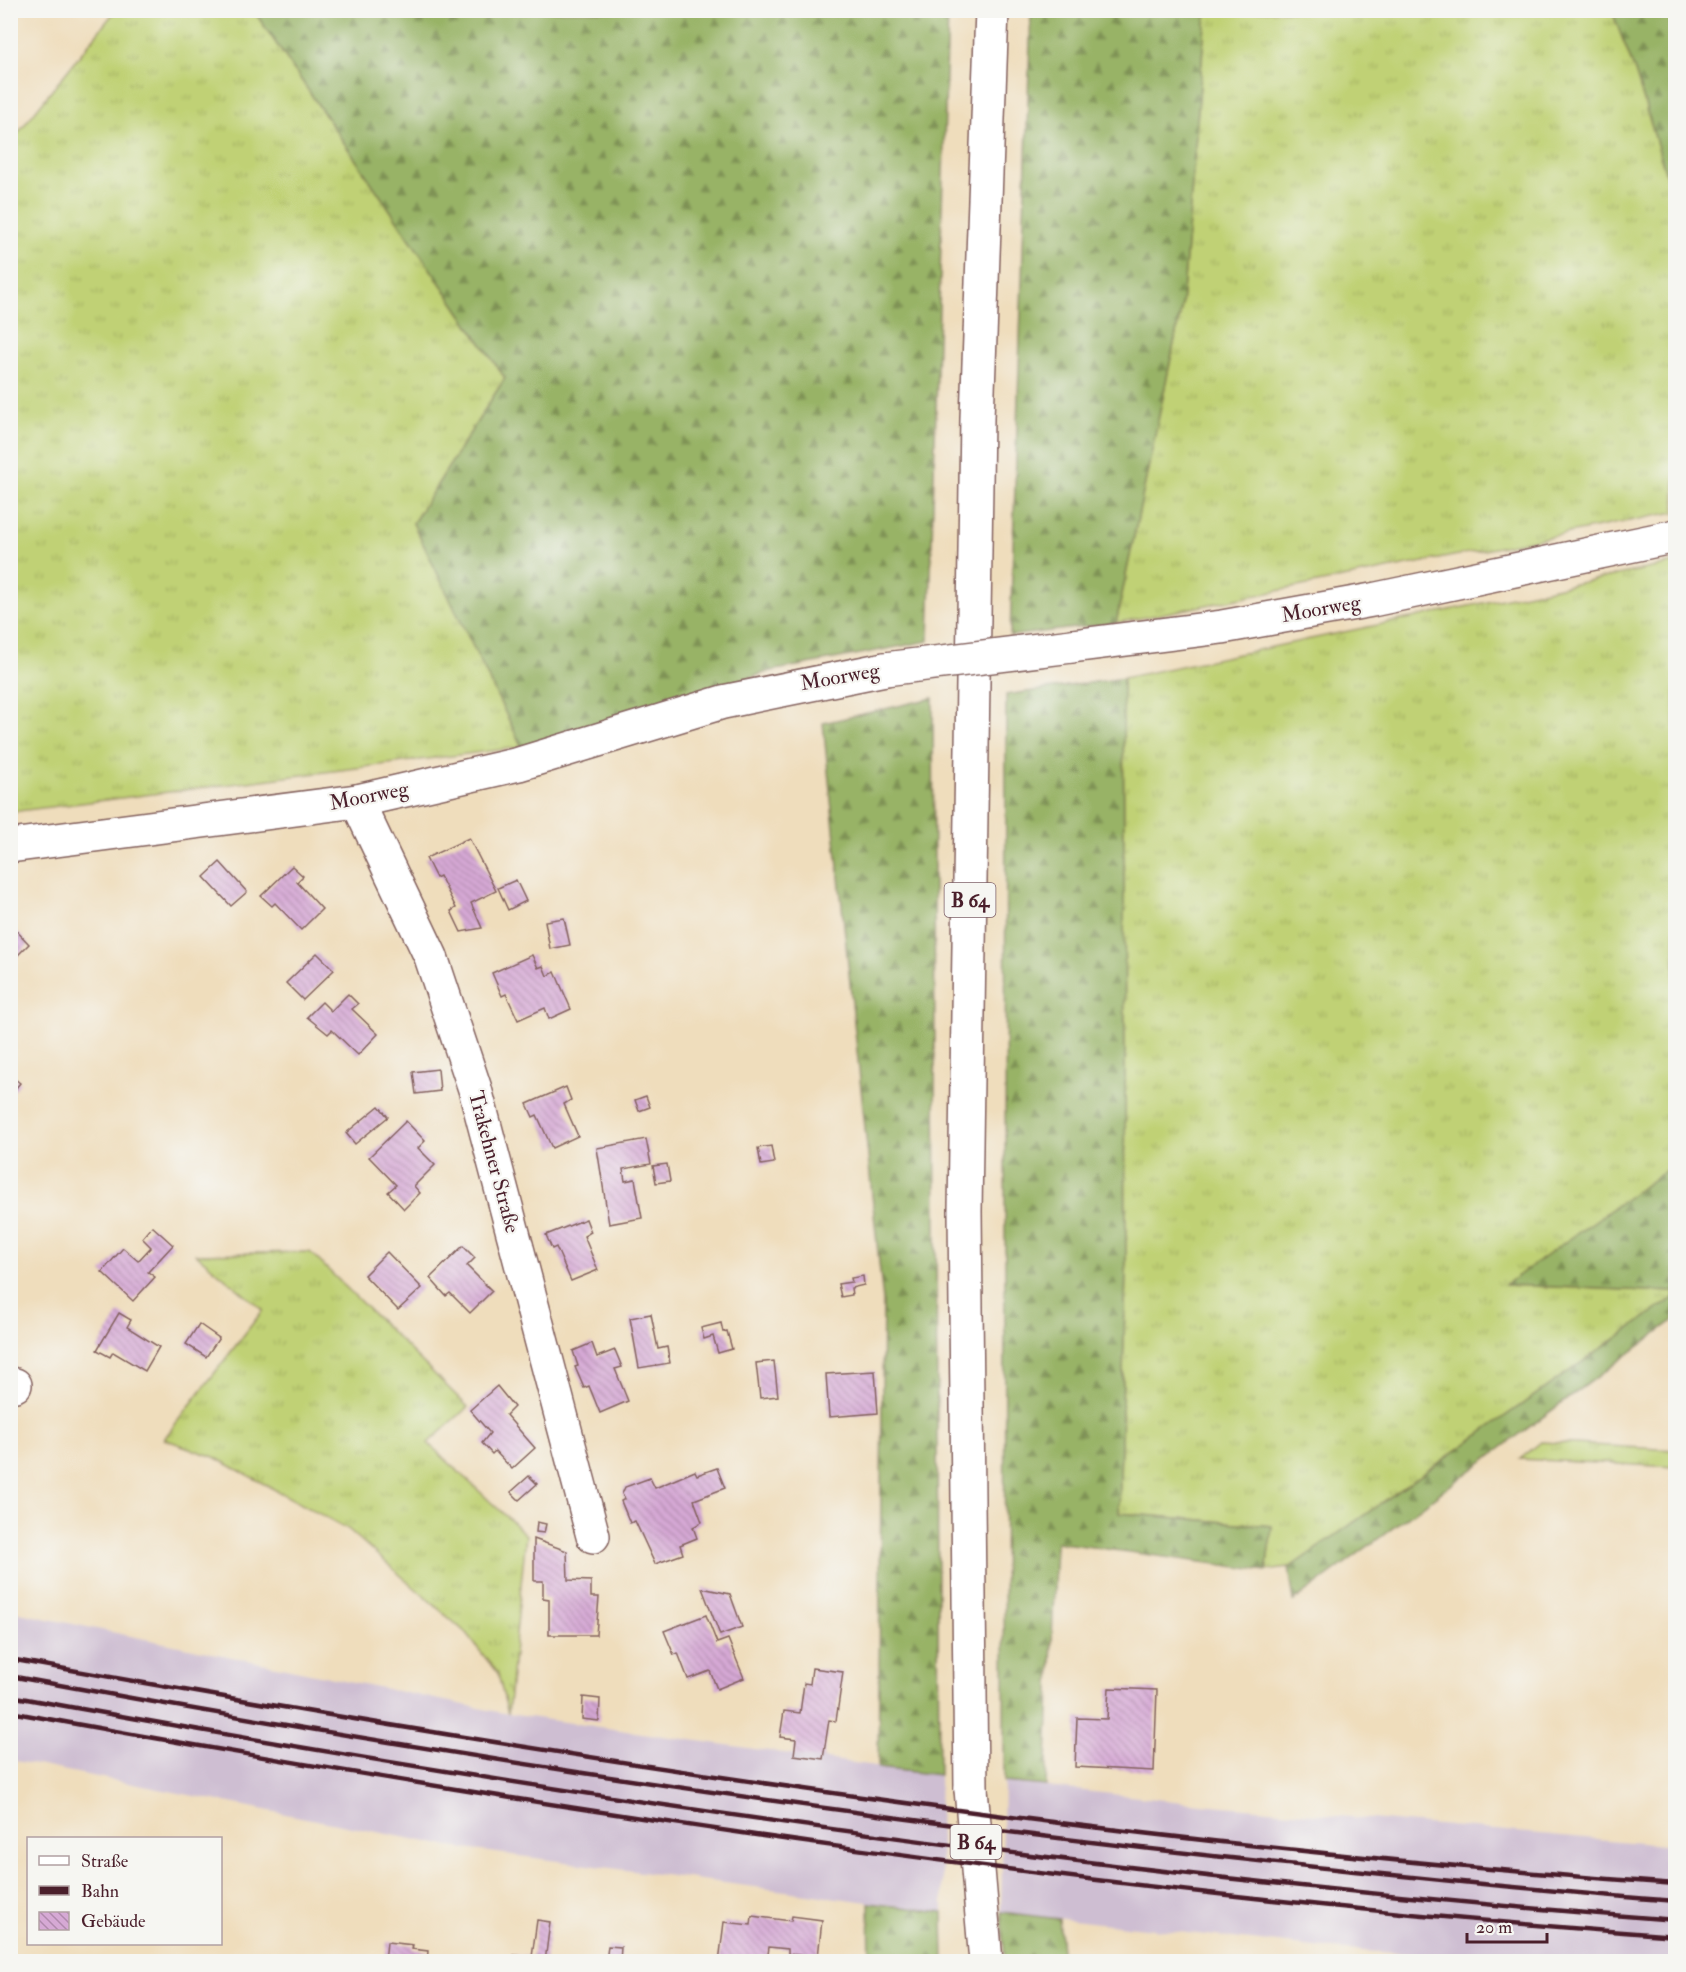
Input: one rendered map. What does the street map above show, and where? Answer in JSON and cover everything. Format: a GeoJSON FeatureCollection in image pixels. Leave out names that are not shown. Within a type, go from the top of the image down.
{"type":"FeatureCollection","features":[{"type":"Feature","properties":{"kind":"main road","name":"B 64"},"geometry":{"type":"LineString","coordinates":[[986,1962],[971,1789],[965,1211],[977,418],[992,10]]}},
{"type":"Feature","properties":{"kind":"main road","name":"Moorweg"},"geometry":{"type":"LineString","coordinates":[[10,846],[357,801],[519,764],[723,702],[885,669],[1222,627],[1372,600],[1676,536]]}},
{"type":"Feature","properties":{"kind":"main road","name":"Trakehner Straße"},"geometry":{"type":"LineString","coordinates":[[357,801],[431,957],[475,1089],[593,1536]]}},
{"type":"Feature","properties":{"kind":"main road","name":"B 64"},"geometry":{"type":"LineString","coordinates":[[967,1962],[964,1894],[971,1789]]}},
{"type":"Feature","properties":{"kind":"shaded area"},"geometry":{"type":"Polygon","coordinates":[[[10,1611],[508,1714],[939,1775],[943,1912],[458,1848],[11,1760],[10,1611]]]}},
{"type":"Feature","properties":{"kind":"shaded area"},"geometry":{"type":"Polygon","coordinates":[[[1004,1782],[1201,1804],[1675,1846],[1675,1961],[1514,1961],[1332,1949],[1001,1912],[1004,1782]]]}},
{"type":"Feature","properties":{"kind":"green space"},"geometry":{"type":"Polygon","coordinates":[[[1031,10],[1206,11],[1182,305],[1116,623],[1010,636],[1031,10]]]}},
{"type":"Feature","properties":{"kind":"green space"},"geometry":{"type":"Polygon","coordinates":[[[115,11],[254,11],[505,378],[413,523],[522,747],[11,812],[10,143],[115,11]]]}},
{"type":"Feature","properties":{"kind":"green space"},"geometry":{"type":"Polygon","coordinates":[[[254,11],[948,11],[929,641],[771,671],[522,747],[413,523],[505,378],[254,11]]]}},
{"type":"Feature","properties":{"kind":"green space"},"geometry":{"type":"Polygon","coordinates":[[[1206,11],[1612,11],[1636,74],[1675,204],[1675,512],[1116,623],[1182,305],[1206,11]]]}},
{"type":"Feature","properties":{"kind":"green space"},"geometry":{"type":"Polygon","coordinates":[[[1612,11],[1675,11],[1675,204],[1636,74],[1612,11]]]}},
{"type":"Feature","properties":{"kind":"green space"},"geometry":{"type":"Polygon","coordinates":[[[1675,563],[1675,1172],[1669,1169],[1506,1285],[1675,1292],[1675,1297],[1289,1568],[1266,1571],[1272,1526],[1119,1513],[1126,1269],[1123,678],[1675,563]]]}},
{"type":"Feature","properties":{"kind":"green space"},"geometry":{"type":"Polygon","coordinates":[[[1123,678],[1126,1269],[1119,1513],[1272,1526],[1266,1571],[1056,1542],[1046,1786],[1004,1782],[1006,695],[1123,678]]]}},
{"type":"Feature","properties":{"kind":"green space"},"geometry":{"type":"Polygon","coordinates":[[[933,698],[939,1775],[878,1768],[883,1301],[823,723],[933,698]]]}},
{"type":"Feature","properties":{"kind":"green space"},"geometry":{"type":"Polygon","coordinates":[[[1669,1168],[1675,1172],[1675,1292],[1505,1285],[1669,1168]]]}},
{"type":"Feature","properties":{"kind":"green space"},"geometry":{"type":"Polygon","coordinates":[[[310,1252],[468,1407],[428,1443],[526,1535],[508,1714],[498,1674],[466,1633],[348,1529],[214,1457],[164,1439],[263,1310],[196,1254],[310,1252]]]}},
{"type":"Feature","properties":{"kind":"green space"},"geometry":{"type":"Polygon","coordinates":[[[1675,1297],[1674,1320],[1294,1601],[1289,1568],[1675,1297]]]}},
{"type":"Feature","properties":{"kind":"green space"},"geometry":{"type":"Polygon","coordinates":[[[1541,1442],[1675,1450],[1675,1467],[1520,1459],[1541,1442]]]}},
{"type":"Feature","properties":{"kind":"green space"},"geometry":{"type":"Polygon","coordinates":[[[869,1903],[943,1912],[944,1961],[870,1961],[869,1903]]]}},
{"type":"Feature","properties":{"kind":"green space"},"geometry":{"type":"Polygon","coordinates":[[[1001,1912],[1059,1919],[1063,1961],[1005,1961],[1001,1912]]]}},
{"type":"Feature","properties":{"kind":"building"},"geometry":{"type":"Polygon","coordinates":[[[469,838],[496,891],[471,903],[482,928],[461,932],[451,911],[456,908],[440,876],[436,878],[426,858],[469,838]]]}},
{"type":"Feature","properties":{"kind":"building"},"geometry":{"type":"Polygon","coordinates":[[[220,862],[247,892],[231,906],[204,877],[220,862]]]}},
{"type":"Feature","properties":{"kind":"building"},"geometry":{"type":"Polygon","coordinates":[[[292,866],[303,876],[297,882],[322,909],[301,930],[275,903],[272,906],[261,896],[292,866]]]}},
{"type":"Feature","properties":{"kind":"building"},"geometry":{"type":"Polygon","coordinates":[[[516,880],[526,901],[508,910],[498,888],[516,880]]]}},
{"type":"Feature","properties":{"kind":"building"},"geometry":{"type":"Polygon","coordinates":[[[564,918],[570,945],[550,949],[545,921],[564,918]]]}},
{"type":"Feature","properties":{"kind":"building"},"geometry":{"type":"Polygon","coordinates":[[[10,924],[29,944],[16,957],[10,951],[10,924]]]}},
{"type":"Feature","properties":{"kind":"building"},"geometry":{"type":"Polygon","coordinates":[[[317,953],[334,970],[303,1000],[286,983],[317,953]]]}},
{"type":"Feature","properties":{"kind":"building"},"geometry":{"type":"Polygon","coordinates":[[[532,955],[538,968],[543,966],[547,976],[555,972],[571,1009],[549,1019],[545,1008],[518,1020],[506,994],[502,996],[492,973],[532,955]]]}},
{"type":"Feature","properties":{"kind":"building"},"geometry":{"type":"Polygon","coordinates":[[[348,994],[358,1004],[352,1009],[378,1034],[358,1055],[332,1030],[328,1034],[307,1017],[322,1002],[331,1011],[348,994]]]}},
{"type":"Feature","properties":{"kind":"building"},"geometry":{"type":"Polygon","coordinates":[[[438,1069],[440,1091],[416,1094],[413,1072],[438,1069]]]}},
{"type":"Feature","properties":{"kind":"building"},"geometry":{"type":"Polygon","coordinates":[[[10,1075],[20,1083],[10,1095],[10,1075]]]}},
{"type":"Feature","properties":{"kind":"building"},"geometry":{"type":"Polygon","coordinates":[[[566,1087],[571,1100],[564,1104],[578,1136],[552,1148],[537,1115],[533,1117],[527,1104],[566,1087]]]}},
{"type":"Feature","properties":{"kind":"building"},"geometry":{"type":"Polygon","coordinates":[[[646,1096],[650,1107],[639,1111],[635,1100],[646,1096]]]}},
{"type":"Feature","properties":{"kind":"building"},"geometry":{"type":"Polygon","coordinates":[[[379,1106],[388,1117],[355,1144],[346,1133],[379,1106]]]}},
{"type":"Feature","properties":{"kind":"building"},"geometry":{"type":"Polygon","coordinates":[[[406,1121],[425,1141],[418,1148],[435,1165],[414,1186],[420,1193],[404,1209],[388,1192],[396,1185],[369,1157],[406,1121]]]}},
{"type":"Feature","properties":{"kind":"building"},"geometry":{"type":"Polygon","coordinates":[[[646,1139],[651,1164],[623,1169],[625,1181],[635,1179],[642,1218],[609,1224],[597,1148],[646,1139]]]}},
{"type":"Feature","properties":{"kind":"building"},"geometry":{"type":"Polygon","coordinates":[[[771,1146],[774,1163],[761,1165],[758,1148],[771,1146]]]}},
{"type":"Feature","properties":{"kind":"building"},"geometry":{"type":"Polygon","coordinates":[[[667,1164],[670,1181],[656,1183],[653,1166],[667,1164]]]}},
{"type":"Feature","properties":{"kind":"building"},"geometry":{"type":"Polygon","coordinates":[[[586,1219],[591,1232],[584,1236],[598,1270],[571,1281],[556,1247],[552,1249],[546,1235],[586,1219]]]}},
{"type":"Feature","properties":{"kind":"building"},"geometry":{"type":"Polygon","coordinates":[[[152,1226],[173,1245],[148,1272],[155,1277],[133,1301],[102,1272],[123,1248],[138,1261],[151,1247],[142,1238],[152,1226]]]}},
{"type":"Feature","properties":{"kind":"building"},"geometry":{"type":"Polygon","coordinates":[[[463,1246],[475,1258],[467,1266],[492,1291],[470,1313],[450,1293],[446,1296],[430,1278],[463,1246]]]}},
{"type":"Feature","properties":{"kind":"building"},"geometry":{"type":"Polygon","coordinates":[[[387,1252],[422,1288],[398,1310],[364,1275],[387,1252]]]}},
{"type":"Feature","properties":{"kind":"building"},"geometry":{"type":"Polygon","coordinates":[[[863,1276],[864,1285],[851,1288],[852,1295],[841,1297],[838,1284],[852,1282],[851,1278],[863,1276]]]}},
{"type":"Feature","properties":{"kind":"building"},"geometry":{"type":"Polygon","coordinates":[[[119,1313],[131,1320],[127,1327],[159,1347],[145,1371],[113,1352],[110,1357],[97,1350],[119,1313]]]}},
{"type":"Feature","properties":{"kind":"building"},"geometry":{"type":"Polygon","coordinates":[[[651,1314],[658,1349],[667,1347],[670,1363],[639,1368],[630,1318],[651,1314]]]}},
{"type":"Feature","properties":{"kind":"building"},"geometry":{"type":"Polygon","coordinates":[[[721,1323],[723,1332],[727,1331],[732,1349],[718,1353],[713,1336],[704,1339],[701,1328],[721,1323]]]}},
{"type":"Feature","properties":{"kind":"building"},"geometry":{"type":"Polygon","coordinates":[[[199,1324],[219,1338],[206,1357],[186,1344],[199,1324]]]}},
{"type":"Feature","properties":{"kind":"building"},"geometry":{"type":"Polygon","coordinates":[[[592,1343],[597,1357],[615,1350],[622,1367],[615,1369],[628,1401],[600,1413],[589,1386],[584,1388],[575,1367],[578,1366],[573,1351],[592,1343]]]}},
{"type":"Feature","properties":{"kind":"building"},"geometry":{"type":"Polygon","coordinates":[[[774,1361],[778,1396],[760,1398],[756,1363],[774,1361]]]}},
{"type":"Feature","properties":{"kind":"building"},"geometry":{"type":"Polygon","coordinates":[[[875,1371],[878,1413],[829,1417],[826,1374],[875,1371]]]}},
{"type":"Feature","properties":{"kind":"building"},"geometry":{"type":"Polygon","coordinates":[[[497,1386],[514,1407],[506,1415],[535,1448],[512,1469],[495,1451],[492,1454],[482,1443],[490,1433],[470,1410],[497,1386]]]}},
{"type":"Feature","properties":{"kind":"building"},"geometry":{"type":"Polygon","coordinates":[[[717,1468],[725,1488],[694,1500],[702,1522],[693,1527],[697,1538],[680,1545],[683,1554],[655,1564],[635,1521],[630,1523],[621,1501],[625,1499],[622,1494],[625,1487],[650,1478],[655,1488],[695,1471],[697,1475],[717,1468]]]}},
{"type":"Feature","properties":{"kind":"building"},"geometry":{"type":"Polygon","coordinates":[[[529,1476],[537,1484],[519,1500],[511,1492],[529,1476]]]}},
{"type":"Feature","properties":{"kind":"building"},"geometry":{"type":"Polygon","coordinates":[[[537,1522],[546,1524],[544,1533],[536,1532],[537,1522]]]}},
{"type":"Feature","properties":{"kind":"building"},"geometry":{"type":"Polygon","coordinates":[[[534,1539],[567,1551],[568,1580],[591,1581],[591,1597],[599,1597],[596,1635],[549,1635],[549,1599],[543,1598],[543,1581],[534,1581],[534,1539]]]}},
{"type":"Feature","properties":{"kind":"building"},"geometry":{"type":"Polygon","coordinates":[[[702,1588],[730,1594],[742,1627],[720,1635],[702,1588]]]}},
{"type":"Feature","properties":{"kind":"building"},"geometry":{"type":"Polygon","coordinates":[[[706,1615],[717,1643],[728,1639],[744,1678],[717,1689],[710,1671],[688,1679],[678,1653],[674,1655],[664,1631],[706,1615]]]}},
{"type":"Feature","properties":{"kind":"building"},"geometry":{"type":"Polygon","coordinates":[[[812,1668],[843,1672],[836,1721],[829,1720],[823,1759],[794,1755],[796,1739],[780,1737],[784,1711],[800,1713],[804,1683],[810,1684],[812,1668]]]}},
{"type":"Feature","properties":{"kind":"building"},"geometry":{"type":"Polygon","coordinates":[[[1109,1688],[1157,1690],[1154,1771],[1075,1767],[1077,1718],[1107,1719],[1109,1688]]]}},
{"type":"Feature","properties":{"kind":"building"},"geometry":{"type":"Polygon","coordinates":[[[583,1697],[600,1699],[599,1721],[582,1719],[583,1697]]]}},
{"type":"Feature","properties":{"kind":"building"},"geometry":{"type":"Polygon","coordinates":[[[752,1916],[791,1921],[792,1916],[822,1920],[818,1957],[788,1954],[788,1949],[769,1947],[767,1962],[719,1962],[724,1922],[751,1925],[752,1916]]]}},
{"type":"Feature","properties":{"kind":"building"},"geometry":{"type":"Polygon","coordinates":[[[537,1920],[550,1922],[545,1962],[514,1962],[514,1955],[532,1957],[537,1920]]]}},
{"type":"Feature","properties":{"kind":"building"},"geometry":{"type":"Polygon","coordinates":[[[387,1942],[413,1945],[412,1949],[428,1951],[427,1962],[385,1962],[387,1942]]]}},
{"type":"Feature","properties":{"kind":"building"},"geometry":{"type":"Polygon","coordinates":[[[608,1946],[621,1947],[620,1962],[606,1962],[608,1946]]]}},
{"type":"Feature","properties":{"kind":"building"},"geometry":{"type":"Polygon","coordinates":[[[457,1957],[481,1960],[481,1962],[457,1962],[457,1957]]]}},
{"type":"Feature","properties":{"kind":"railway"},"geometry":{"type":"LineString","coordinates":[[10,1659],[424,1731],[840,1794],[1048,1822],[1257,1846],[1466,1867],[1676,1884]]}},
{"type":"Feature","properties":{"kind":"railway"},"geometry":{"type":"LineString","coordinates":[[10,1676],[491,1759],[974,1828],[1297,1865],[1676,1901]]}},
{"type":"Feature","properties":{"kind":"railway"},"geometry":{"type":"LineString","coordinates":[[10,1696],[424,1768],[840,1830],[1257,1881],[1676,1920]]}},
{"type":"Feature","properties":{"kind":"railway"},"geometry":{"type":"LineString","coordinates":[[10,1712],[424,1784],[840,1847],[1257,1898],[1467,1919],[1676,1936]]}}]}
